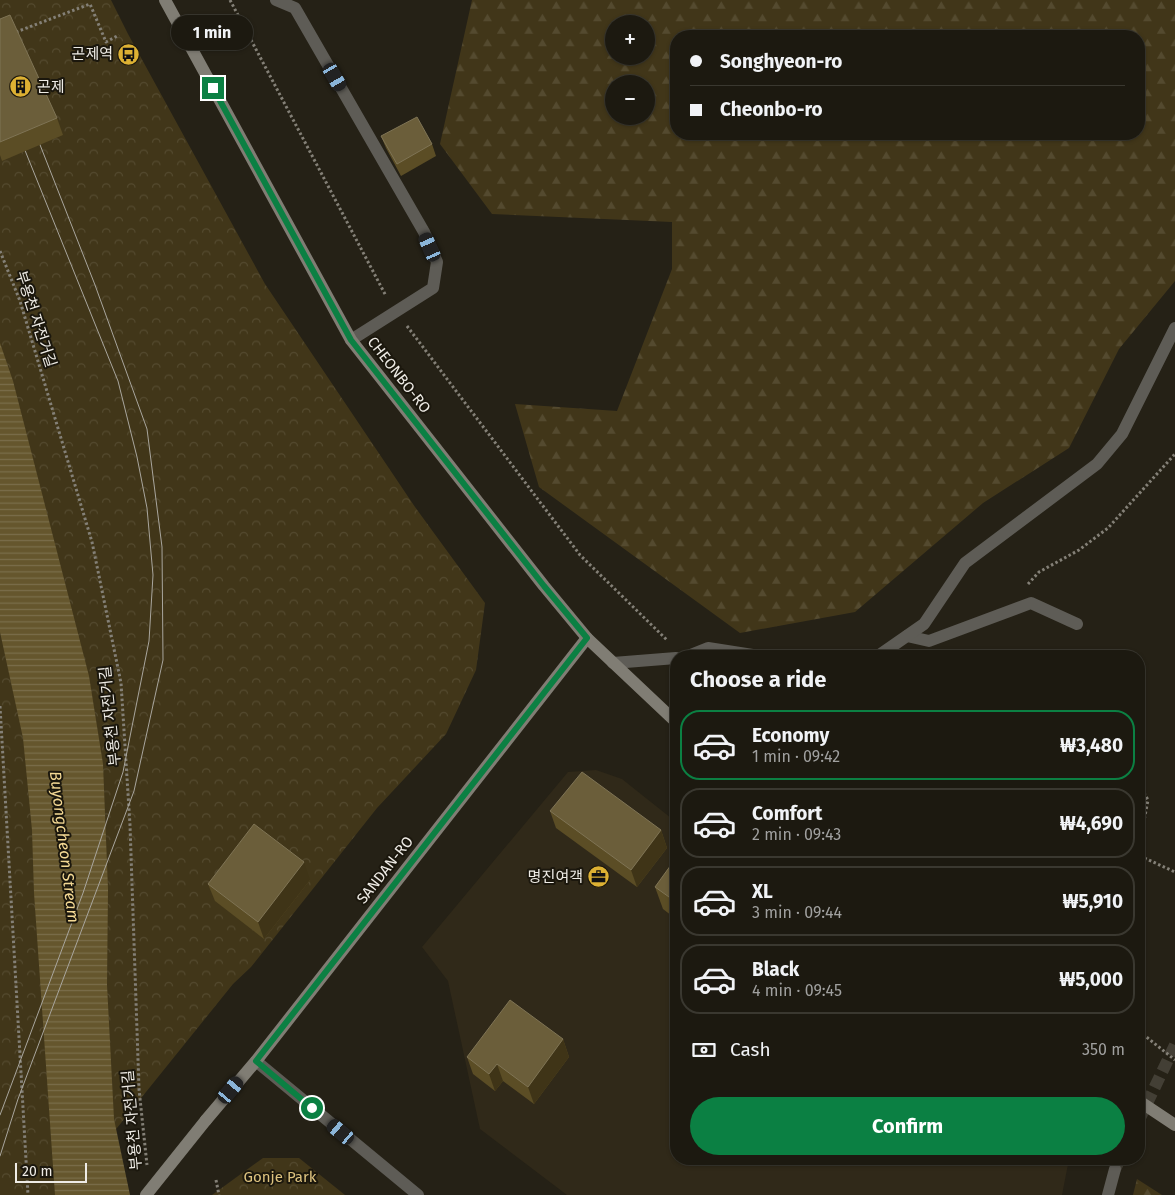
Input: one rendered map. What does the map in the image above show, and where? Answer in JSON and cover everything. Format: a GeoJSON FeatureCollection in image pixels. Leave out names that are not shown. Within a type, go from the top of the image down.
{"type":"FeatureCollection","features":[{"type":"Feature","properties":{"kind":"main road","name":"CHEONBO-RO"},"geometry":{"type":"LineString","coordinates":[[165,0],[351,340],[587,638],[670,716]]}},
{"type":"Feature","properties":{"kind":"main road","name":"SANDAN-RO"},"geometry":{"type":"LineString","coordinates":[[146,1195],[256,1061],[587,638]]}},
{"type":"Feature","properties":{"kind":"main road"},"geometry":{"type":"LineString","coordinates":[[1145,1106],[1175,1125]]}},
{"type":"Feature","properties":{"kind":"street"},"geometry":{"type":"LineString","coordinates":[[276,0],[295,8],[424,232],[437,262],[433,288],[351,340]]}},
{"type":"Feature","properties":{"kind":"street"},"geometry":{"type":"LineString","coordinates":[[887,650],[924,624],[965,563],[1097,464],[1122,434],[1175,328]]}},
{"type":"Feature","properties":{"kind":"street"},"geometry":{"type":"LineString","coordinates":[[907,636],[929,641],[1031,603],[1077,624]]}},
{"type":"Feature","properties":{"kind":"street"},"geometry":{"type":"LineString","coordinates":[[703,650],[708,648],[721,650]]}},
{"type":"Feature","properties":{"kind":"street"},"geometry":{"type":"LineString","coordinates":[[613,663],[670,658]]}},
{"type":"Feature","properties":{"kind":"street"},"geometry":{"type":"LineString","coordinates":[[256,1061],[418,1195]]}},
{"type":"Feature","properties":{"kind":"street"},"geometry":{"type":"LineString","coordinates":[[1108,1195],[1115,1169]]}},
{"type":"Feature","properties":{"kind":"path"},"geometry":{"type":"LineString","coordinates":[[230,0],[396,311],[580,555],[670,643]]}},
{"type":"Feature","properties":{"kind":"path"},"geometry":{"type":"LineString","coordinates":[[16,32],[90,4],[106,42],[119,35]]}},
{"type":"Feature","properties":{"kind":"path","name":"부용천 자전거길"},"geometry":{"type":"LineString","coordinates":[[0,251],[20,301],[92,542],[121,683],[130,825],[139,1089],[148,1166]]}},
{"type":"Feature","properties":{"kind":"path"},"geometry":{"type":"LineString","coordinates":[[1026,586],[1039,572],[1079,550],[1108,528],[1175,454]]}},
{"type":"Feature","properties":{"kind":"path"},"geometry":{"type":"LineString","coordinates":[[0,710],[28,1195]]}},
{"type":"Feature","properties":{"kind":"path"},"geometry":{"type":"LineString","coordinates":[[1145,795],[1148,800],[1145,816]]}},
{"type":"Feature","properties":{"kind":"path"},"geometry":{"type":"LineString","coordinates":[[1145,858],[1175,872]]}},
{"type":"Feature","properties":{"kind":"path"},"geometry":{"type":"LineString","coordinates":[[1145,1037],[1175,1060]]}},
{"type":"Feature","properties":{"kind":"path"},"geometry":{"type":"LineString","coordinates":[[216,1180],[218,1195]]}},
{"type":"Feature","properties":{"kind":"shaded area"},"geometry":{"type":"Polygon","coordinates":[[[596,770],[622,779],[670,817],[670,1165],[1068,1165],[1062,1195],[567,1195],[480,1129],[448,981],[422,947],[568,772],[596,770]]]}},
{"type":"Feature","properties":{"kind":"green space"},"geometry":{"type":"Polygon","coordinates":[[[0,0],[111,0],[265,284],[415,507],[485,603],[476,670],[446,734],[377,808],[251,967],[233,984],[63,1195],[0,1195],[0,0]]]}},
{"type":"Feature","properties":{"kind":"green space"},"geometry":{"type":"Polygon","coordinates":[[[472,0],[1175,0],[1175,281],[1119,349],[1069,448],[983,503],[855,612],[740,633],[539,487],[515,404],[617,411],[672,269],[672,222],[492,214],[440,144],[472,0]]]}},
{"type":"Feature","properties":{"kind":"green space","name":"Gonje Park"},"geometry":{"type":"Polygon","coordinates":[[[263,1158],[299,1158],[345,1195],[212,1195],[263,1158]]]}},
{"type":"Feature","properties":{"kind":"green space"},"geometry":{"type":"Polygon","coordinates":[[[1137,1179],[1162,1195],[1133,1195],[1137,1179]]]}},
{"type":"Feature","properties":{"kind":"water","name":"Buyongcheon Stream"},"geometry":{"type":"Polygon","coordinates":[[[0,343],[13,381],[89,676],[103,764],[108,889],[107,985],[114,1119],[130,1195],[55,1195],[34,893],[32,830],[23,738],[0,632],[0,343]]]}},
{"type":"Feature","properties":{"kind":"building","name":"곤제"},"geometry":{"type":"Polygon","coordinates":[[[10,15],[57,118],[0,142],[0,19],[10,15]]]}},
{"type":"Feature","properties":{"kind":"building"},"geometry":{"type":"Polygon","coordinates":[[[417,117],[432,144],[397,164],[381,136],[417,117]]]}},
{"type":"Feature","properties":{"kind":"building"},"geometry":{"type":"Polygon","coordinates":[[[582,772],[661,830],[631,870],[550,811],[582,772]]]}},
{"type":"Feature","properties":{"kind":"building"},"geometry":{"type":"Polygon","coordinates":[[[254,824],[304,862],[258,922],[208,884],[254,824]]]}},
{"type":"Feature","properties":{"kind":"building"},"geometry":{"type":"Polygon","coordinates":[[[670,866],[670,898],[655,887],[670,866]]]}},
{"type":"Feature","properties":{"kind":"building"},"geometry":{"type":"Polygon","coordinates":[[[510,1000],[563,1039],[528,1087],[497,1064],[489,1074],[467,1057],[510,1000]]]}},
{"type":"Feature","properties":{"kind":"tunnel"},"geometry":{"type":"LineString","coordinates":[[1145,1108],[1175,1045]]}},
{"type":"Feature","properties":{"kind":"tunnel"},"geometry":{"type":"LineString","coordinates":[[1115,1169],[1117,1165]]}},
{"type":"Feature","properties":{"kind":"tram line"},"geometry":{"type":"LineString","coordinates":[[0,1156],[18,1099],[134,791],[163,660],[162,547],[147,429],[95,285],[35,132]]}},
{"type":"Feature","properties":{"kind":"tram line"},"geometry":{"type":"LineString","coordinates":[[0,1115],[83,893],[123,772],[149,641],[153,575],[147,508],[137,457],[118,381],[20,138]]}},
{"type":"Feature","properties":{"kind":"place","name":"곤제역"},"geometry":{"type":"Point","coordinates":[129,54]}},
{"type":"Feature","properties":{"kind":"place","name":"곤제"},"geometry":{"type":"Point","coordinates":[21,87]}},
{"type":"Feature","properties":{"kind":"place","name":"명진여객"},"geometry":{"type":"Point","coordinates":[599,877]}},
{"type":"Feature","properties":{"kind":"route"},"geometry":{"type":"LineString","coordinates":[[213,88],[351,340],[587,638],[256,1061],[312,1108]]}}]}
